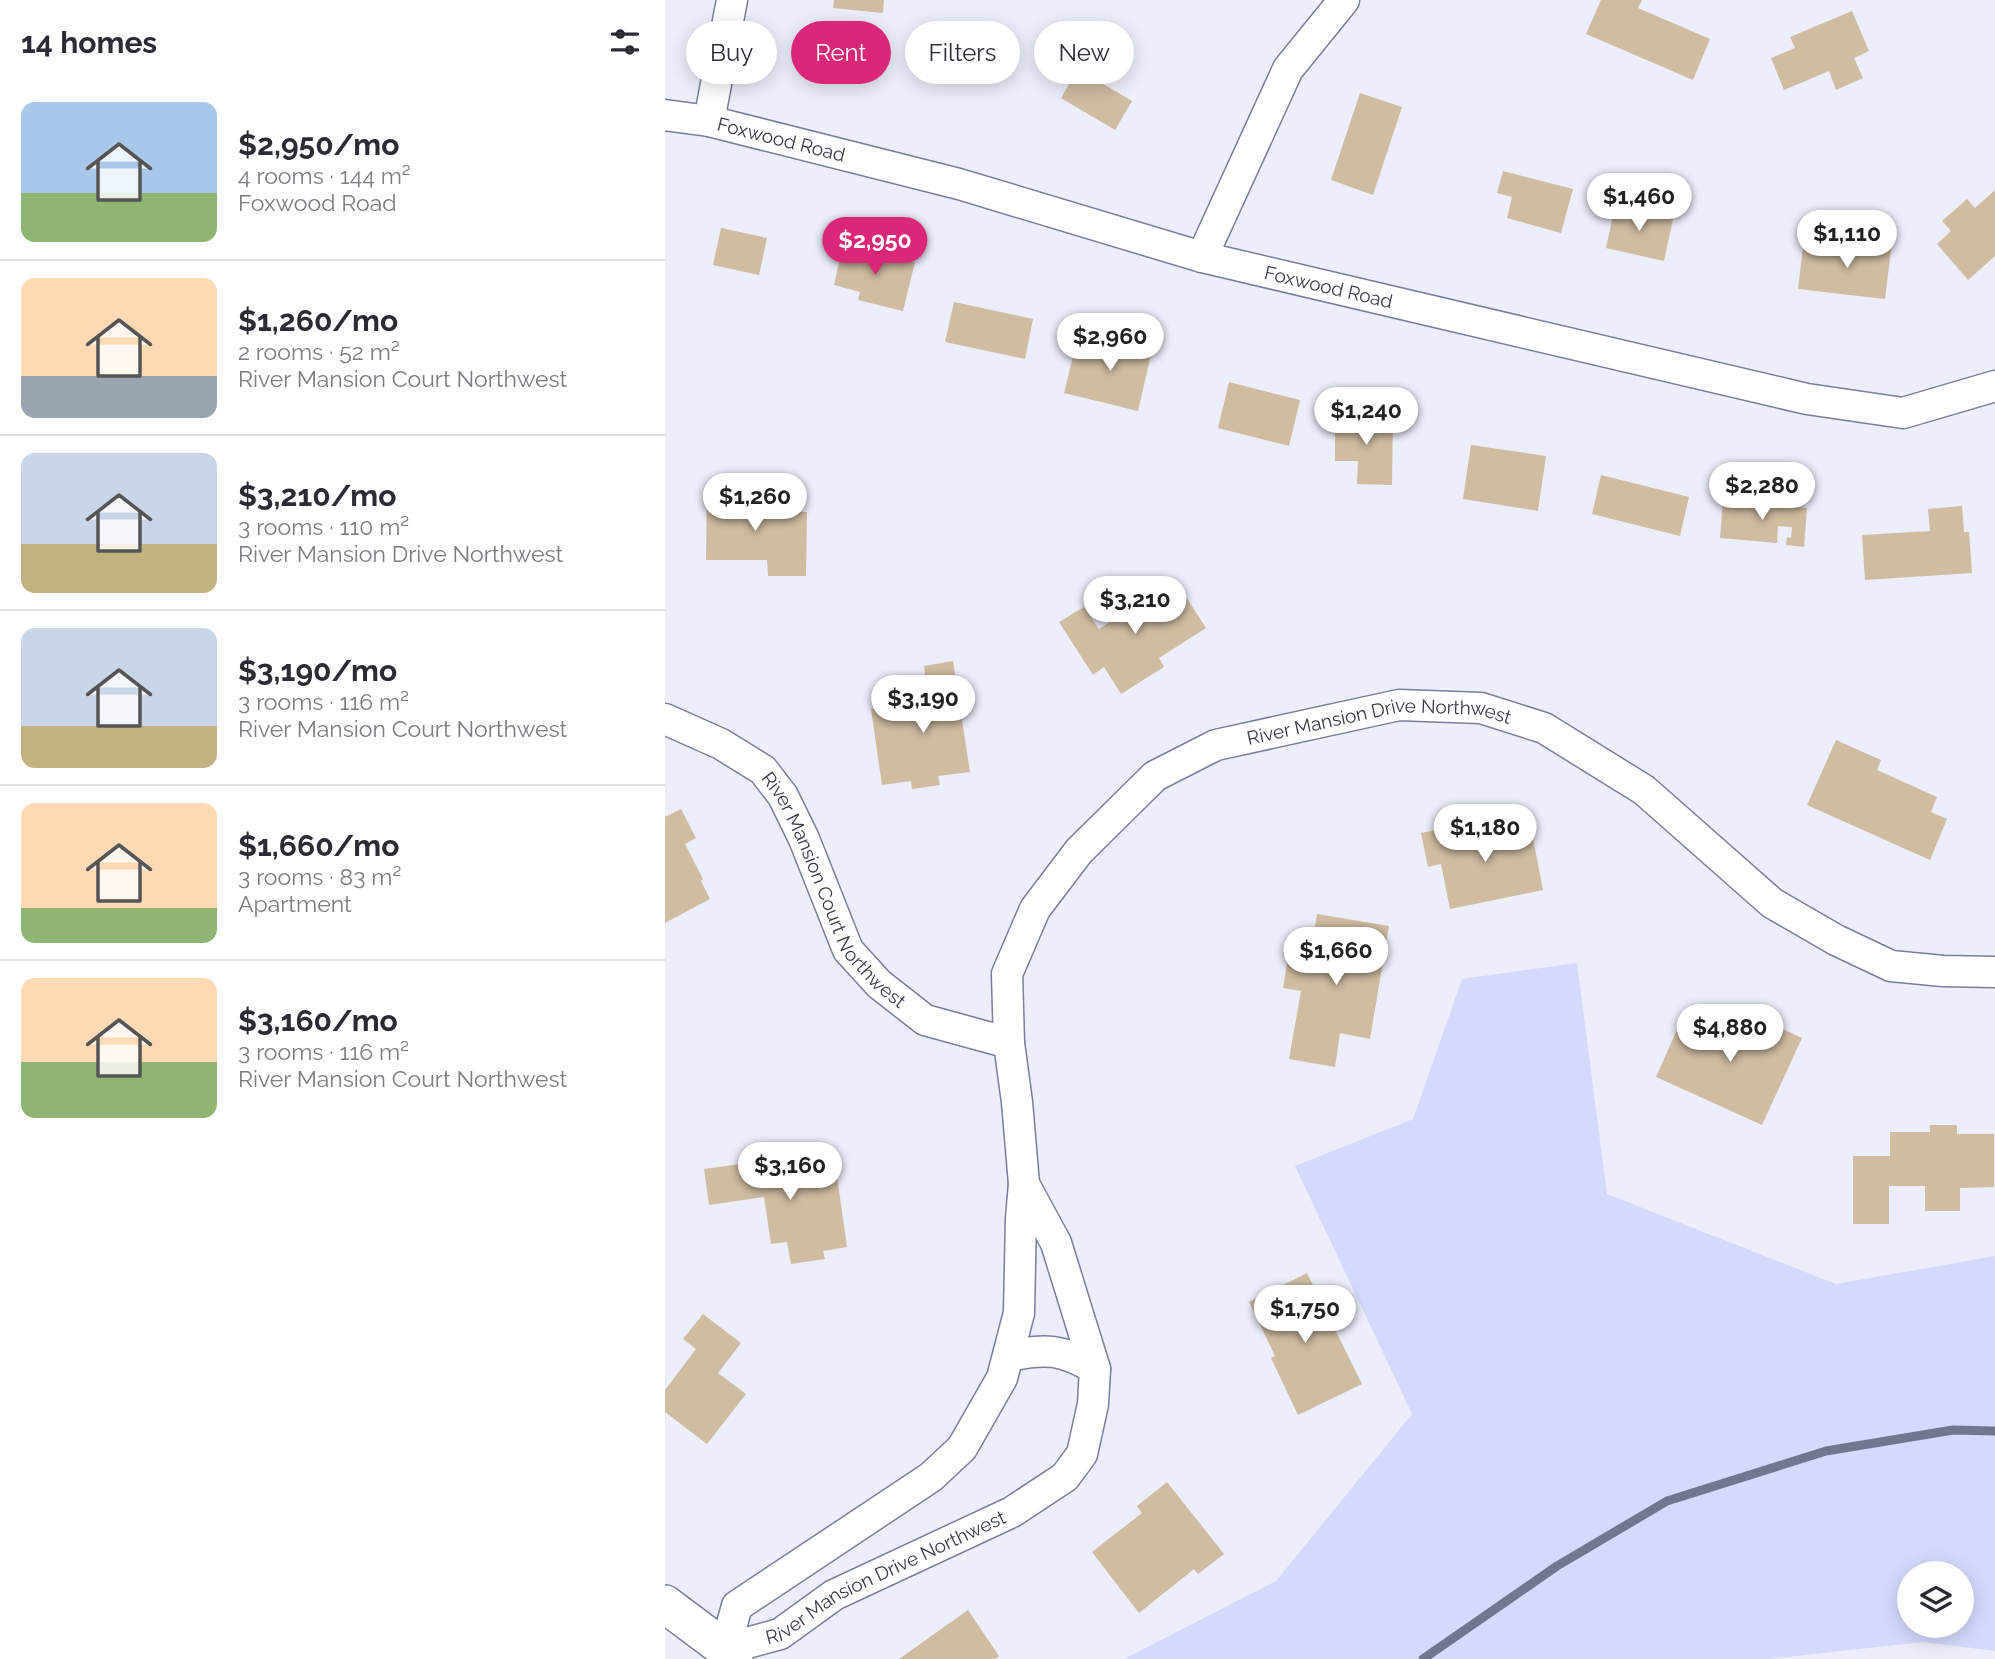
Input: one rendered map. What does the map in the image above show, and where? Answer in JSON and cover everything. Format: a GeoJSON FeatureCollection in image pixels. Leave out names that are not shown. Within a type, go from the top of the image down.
{"type":"FeatureCollection","features":[{"type":"Feature","properties":{"kind":"street"},"geometry":{"type":"LineString","coordinates":[[709,121],[731,0]]}},
{"type":"Feature","properties":{"kind":"street"},"geometry":{"type":"LineString","coordinates":[[1202,257],[1288,69],[1344,0]]}},
{"type":"Feature","properties":{"kind":"street","name":"Foxwood Road"},"geometry":{"type":"LineString","coordinates":[[665,115],[709,121],[959,184],[1202,257],[1807,399],[1903,414],[1995,386]]}},
{"type":"Feature","properties":{"kind":"street","name":"River Mansion Drive Northwest"},"geometry":{"type":"LineString","coordinates":[[730,1654],[737,1606],[931,1477],[963,1448],[1002,1378],[1019,1313],[1024,1184],[1009,1043],[1007,974],[1035,909],[1079,851],[1155,776],[1216,745],[1399,705],[1481,708],[1544,728],[1644,790],[1772,903],[1836,940],[1891,966],[1995,972]]}},
{"type":"Feature","properties":{"kind":"street","name":"River Mansion Court Northwest"},"geometry":{"type":"LineString","coordinates":[[665,719],[721,744],[763,770],[783,796],[804,839],[848,950],[879,984],[925,1020],[1009,1043]]}},
{"type":"Feature","properties":{"kind":"street","name":"River Mansion Drive Northwest"},"geometry":{"type":"LineString","coordinates":[[730,1654],[780,1634],[834,1595],[1012,1512],[1065,1477],[1083,1454],[1093,1404],[1095,1369],[1056,1244],[1024,1184]]}},
{"type":"Feature","properties":{"kind":"street"},"geometry":{"type":"LineString","coordinates":[[1009,1356],[1033,1350],[1064,1353],[1095,1369]]}},
{"type":"Feature","properties":{"kind":"street"},"geometry":{"type":"LineString","coordinates":[[665,1604],[730,1654]]}},
{"type":"Feature","properties":{"kind":"shaded area"},"geometry":{"type":"Polygon","coordinates":[[[1577,963],[1607,1194],[1836,1284],[1995,1256],[1995,1651],[1923,1642],[1768,1659],[1124,1659],[1276,1581],[1412,1414],[1295,1166],[1413,1119],[1462,979],[1577,963]]]}},
{"type":"Feature","properties":{"kind":"building"},"geometry":{"type":"Polygon","coordinates":[[[834,0],[884,0],[883,13],[833,8],[834,0]]]}},
{"type":"Feature","properties":{"kind":"building"},"geometry":{"type":"Polygon","coordinates":[[[1601,0],[1642,0],[1638,8],[1710,39],[1693,80],[1586,34],[1601,0]]]}},
{"type":"Feature","properties":{"kind":"building"},"geometry":{"type":"Polygon","coordinates":[[[1852,11],[1869,51],[1854,58],[1863,78],[1836,90],[1829,71],[1784,90],[1771,58],[1795,48],[1790,37],[1852,11]]]}},
{"type":"Feature","properties":{"kind":"building"},"geometry":{"type":"Polygon","coordinates":[[[1069,84],[1103,84],[1132,101],[1115,130],[1061,98],[1069,84]]]}},
{"type":"Feature","properties":{"kind":"building"},"geometry":{"type":"Polygon","coordinates":[[[1360,93],[1402,107],[1373,195],[1331,180],[1360,93]]]}},
{"type":"Feature","properties":{"kind":"building"},"geometry":{"type":"Polygon","coordinates":[[[1503,171],[1573,189],[1561,233],[1507,218],[1512,197],[1497,193],[1503,171]]]}},
{"type":"Feature","properties":{"kind":"building"},"geometry":{"type":"Polygon","coordinates":[[[1995,190],[1995,256],[1968,280],[1937,244],[1951,231],[1942,221],[1967,199],[1975,208],[1995,190]]]}},
{"type":"Feature","properties":{"kind":"building"},"geometry":{"type":"Polygon","coordinates":[[[1615,206],[1673,219],[1664,261],[1606,248],[1615,206]]]}},
{"type":"Feature","properties":{"kind":"building"},"geometry":{"type":"Polygon","coordinates":[[[721,228],[767,238],[759,275],[713,265],[721,228]]]}},
{"type":"Feature","properties":{"kind":"building"},"geometry":{"type":"Polygon","coordinates":[[[1864,238],[1892,242],[1885,299],[1798,289],[1803,247],[1862,253],[1864,238]]]}},
{"type":"Feature","properties":{"kind":"building"},"geometry":{"type":"Polygon","coordinates":[[[843,245],[915,262],[903,311],[858,300],[860,292],[834,285],[843,245]]]}},
{"type":"Feature","properties":{"kind":"building"},"geometry":{"type":"Polygon","coordinates":[[[954,302],[1033,319],[1025,359],[945,342],[954,302]]]}},
{"type":"Feature","properties":{"kind":"building"},"geometry":{"type":"Polygon","coordinates":[[[1140,333],[1155,337],[1138,411],[1064,393],[1077,340],[1135,354],[1140,333]]]}},
{"type":"Feature","properties":{"kind":"building"},"geometry":{"type":"Polygon","coordinates":[[[1229,382],[1300,400],[1289,446],[1218,428],[1229,382]]]}},
{"type":"Feature","properties":{"kind":"building"},"geometry":{"type":"Polygon","coordinates":[[[1335,416],[1393,417],[1392,485],[1357,484],[1358,461],[1335,461],[1335,416]]]}},
{"type":"Feature","properties":{"kind":"building"},"geometry":{"type":"Polygon","coordinates":[[[1471,445],[1546,456],[1538,511],[1463,499],[1471,445]]]}},
{"type":"Feature","properties":{"kind":"building"},"geometry":{"type":"Polygon","coordinates":[[[1601,475],[1689,497],[1680,536],[1592,514],[1601,475]]]}},
{"type":"Feature","properties":{"kind":"building"},"geometry":{"type":"Polygon","coordinates":[[[707,486],[751,487],[750,511],[807,512],[806,576],[768,576],[767,560],[706,560],[707,486]]]}},
{"type":"Feature","properties":{"kind":"building"},"geometry":{"type":"Polygon","coordinates":[[[1723,499],[1807,508],[1804,547],[1786,545],[1787,537],[1791,538],[1792,527],[1778,526],[1777,543],[1720,538],[1723,499]]]}},
{"type":"Feature","properties":{"kind":"building"},"geometry":{"type":"Polygon","coordinates":[[[1962,506],[1964,532],[1969,532],[1972,573],[1865,580],[1862,535],[1930,531],[1928,509],[1962,506]]]}},
{"type":"Feature","properties":{"kind":"building"},"geometry":{"type":"Polygon","coordinates":[[[1175,580],[1206,628],[1159,658],[1164,667],[1121,694],[1104,667],[1093,675],[1059,622],[1084,607],[1099,629],[1175,580]]]}},
{"type":"Feature","properties":{"kind":"building"},"geometry":{"type":"Polygon","coordinates":[[[953,661],[970,772],[938,776],[940,785],[912,789],[911,781],[882,785],[871,709],[907,704],[908,713],[930,710],[924,666],[953,661]]]}},
{"type":"Feature","properties":{"kind":"building"},"geometry":{"type":"Polygon","coordinates":[[[1836,740],[1881,760],[1877,770],[1937,797],[1931,812],[1947,819],[1930,860],[1807,805],[1836,740]]]}},
{"type":"Feature","properties":{"kind":"building"},"geometry":{"type":"Polygon","coordinates":[[[681,809],[696,838],[685,844],[710,899],[665,923],[665,817],[681,809]]]}},
{"type":"Feature","properties":{"kind":"building"},"geometry":{"type":"Polygon","coordinates":[[[1530,823],[1543,890],[1450,909],[1441,864],[1428,867],[1421,833],[1455,826],[1458,838],[1530,823]]]}},
{"type":"Feature","properties":{"kind":"building"},"geometry":{"type":"Polygon","coordinates":[[[1317,914],[1389,926],[1370,1039],[1340,1033],[1335,1067],[1289,1059],[1301,991],[1283,988],[1288,958],[1309,961],[1317,914]]]}},
{"type":"Feature","properties":{"kind":"building"},"geometry":{"type":"Polygon","coordinates":[[[1705,1008],[1766,1036],[1772,1024],[1802,1038],[1762,1125],[1656,1077],[1680,1023],[1695,1030],[1705,1008]]]}},
{"type":"Feature","properties":{"kind":"building"},"geometry":{"type":"Polygon","coordinates":[[[1930,1125],[1957,1125],[1957,1134],[1994,1134],[1994,1187],[1960,1188],[1960,1211],[1925,1211],[1925,1186],[1889,1186],[1889,1224],[1853,1224],[1853,1156],[1890,1156],[1890,1132],[1930,1132],[1930,1125]]]}},
{"type":"Feature","properties":{"kind":"building"},"geometry":{"type":"Polygon","coordinates":[[[833,1148],[847,1247],[823,1251],[825,1259],[791,1264],[787,1242],[771,1244],[764,1197],[709,1205],[704,1169],[755,1162],[757,1179],[794,1173],[791,1154],[833,1148]]]}},
{"type":"Feature","properties":{"kind":"building"},"geometry":{"type":"Polygon","coordinates":[[[1307,1273],[1362,1384],[1298,1415],[1271,1358],[1275,1356],[1249,1302],[1307,1273]]]}},
{"type":"Feature","properties":{"kind":"building"},"geometry":{"type":"Polygon","coordinates":[[[703,1314],[741,1343],[718,1373],[746,1394],[707,1444],[665,1412],[665,1390],[696,1349],[683,1339],[703,1314]]]}},
{"type":"Feature","properties":{"kind":"building"},"geometry":{"type":"Polygon","coordinates":[[[1167,1482],[1224,1554],[1198,1574],[1194,1569],[1139,1613],[1092,1552],[1142,1513],[1137,1506],[1167,1482]]]}},
{"type":"Feature","properties":{"kind":"building"},"geometry":{"type":"Polygon","coordinates":[[[968,1610],[999,1656],[995,1659],[899,1659],[968,1610]]]}},
{"type":"Feature","properties":{"kind":"waterway"},"geometry":{"type":"LineString","coordinates":[[1423,1659],[1557,1566],[1667,1501],[1826,1451],[1953,1430],[1995,1431]]}}]}
